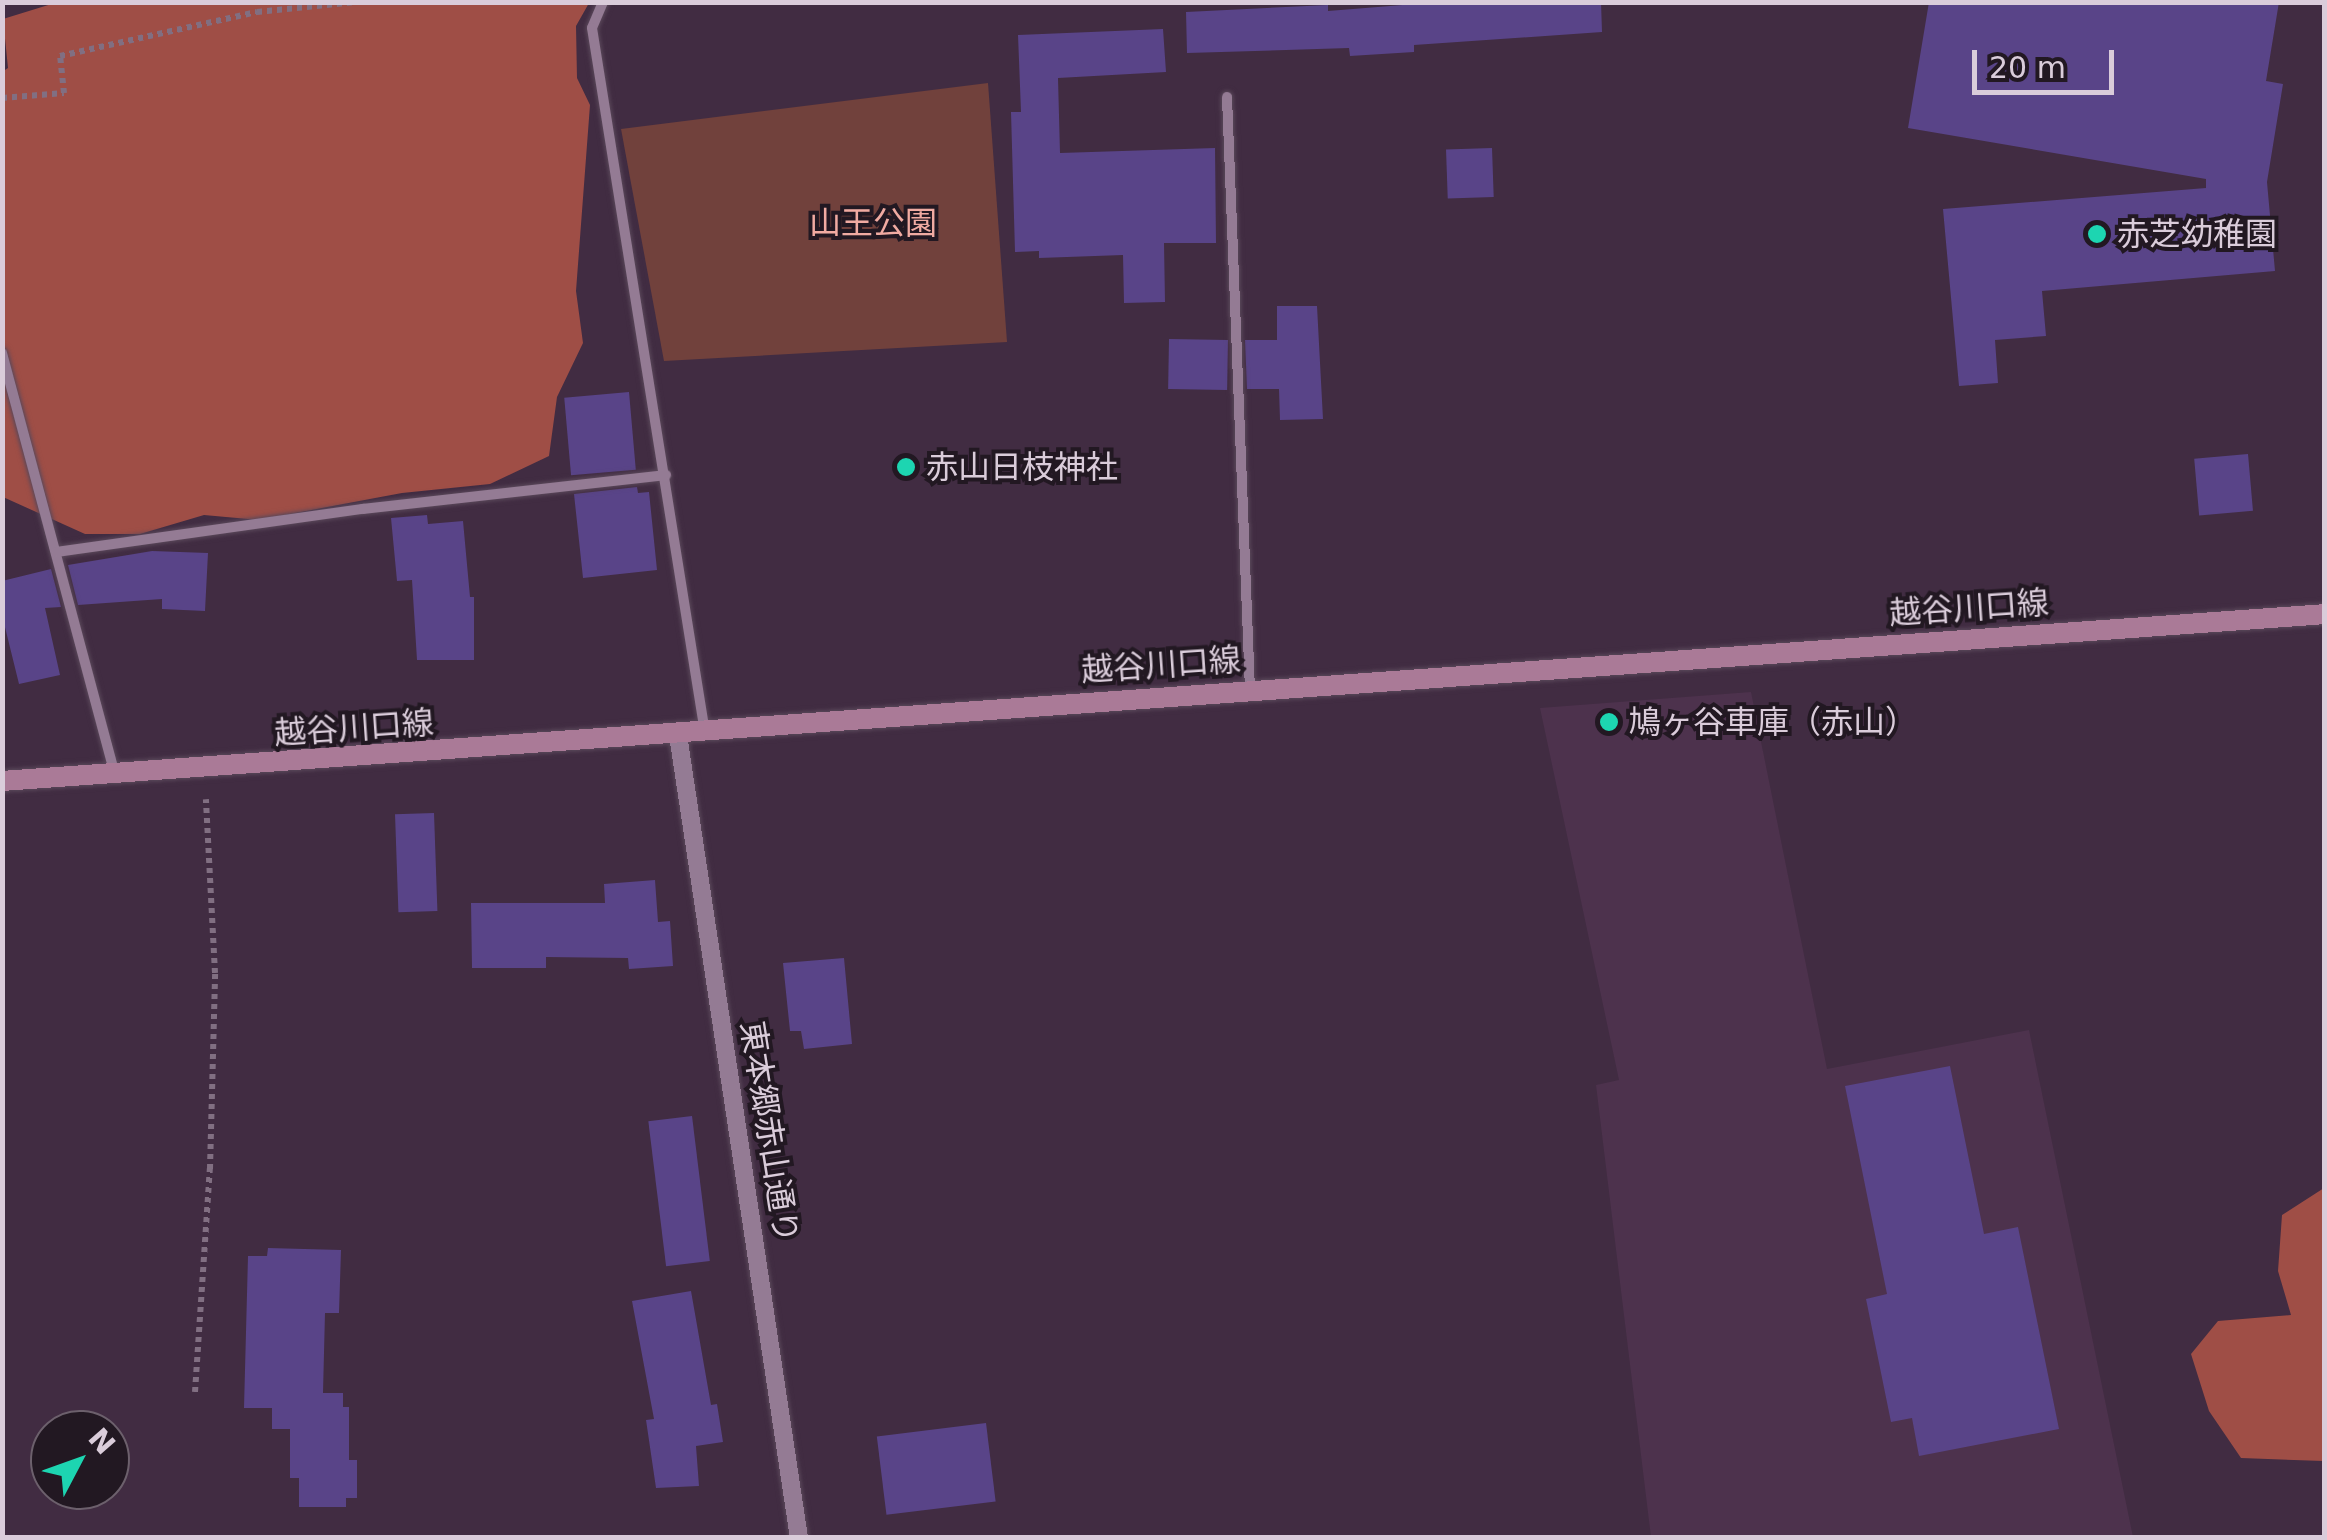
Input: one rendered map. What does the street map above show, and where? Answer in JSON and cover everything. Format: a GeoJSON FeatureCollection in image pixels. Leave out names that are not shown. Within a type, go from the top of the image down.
{"type":"FeatureCollection","features":[{"type":"Feature","properties":{"kind":"main road","name":"越谷川口線"},"geometry":{"type":"LineString","coordinates":[[2,781],[705,734],[1250,689],[2324,614]]}},
{"type":"Feature","properties":{"kind":"street"},"geometry":{"type":"LineString","coordinates":[[603,2],[592,28],[705,734]]}},
{"type":"Feature","properties":{"kind":"street"},"geometry":{"type":"LineString","coordinates":[[1227,96],[1250,689]]}},
{"type":"Feature","properties":{"kind":"street"},"geometry":{"type":"LineString","coordinates":[[2,352],[114,774]]}},
{"type":"Feature","properties":{"kind":"street"},"geometry":{"type":"LineString","coordinates":[[56,552],[363,509],[666,475]]}},
{"type":"Feature","properties":{"kind":"street","name":"東本郷赤山通り"},"geometry":{"type":"LineString","coordinates":[[678,735],[800,1538]]}},
{"type":"Feature","properties":{"kind":"path"},"geometry":{"type":"LineString","coordinates":[[2,98],[64,93],[60,56],[256,12],[355,2]]}},
{"type":"Feature","properties":{"kind":"path"},"geometry":{"type":"LineString","coordinates":[[195,1392],[210,1169],[215,972],[204,768]]}},
{"type":"Feature","properties":{"kind":"shaded area"},"geometry":{"type":"Polygon","coordinates":[[[58,2],[589,3],[576,26],[577,78],[590,105],[576,291],[583,343],[557,397],[549,456],[490,484],[402,493],[258,520],[204,515],[140,534],[85,534],[3,497],[2,72],[8,68],[3,19],[58,2]]]}},
{"type":"Feature","properties":{"kind":"shaded area"},"geometry":{"type":"Polygon","coordinates":[[[1751,692],[1827,1069],[2029,1030],[2133,1537],[1651,1537],[1596,1085],[1619,1080],[1540,708],[1751,692]]]}},
{"type":"Feature","properties":{"kind":"shaded area"},"geometry":{"type":"Polygon","coordinates":[[[2324,1188],[2324,1461],[2241,1458],[2209,1411],[2191,1354],[2218,1321],[2291,1315],[2278,1271],[2282,1215],[2324,1188]]]}},
{"type":"Feature","properties":{"kind":"green space","name":"山王公園"},"geometry":{"type":"Polygon","coordinates":[[[988,83],[1007,342],[664,361],[621,129],[988,83]]]}},
{"type":"Feature","properties":{"kind":"building"},"geometry":{"type":"Polygon","coordinates":[[[1440,2],[1601,2],[1602,32],[1414,45],[1414,52],[1350,56],[1349,48],[1187,53],[1186,12],[1328,5],[1328,11],[1440,2]]]}},
{"type":"Feature","properties":{"kind":"building"},"geometry":{"type":"Polygon","coordinates":[[[1929,2],[2279,2],[2266,81],[2283,84],[2267,182],[2275,271],[2042,291],[2046,336],[1995,340],[1998,383],[1959,386],[1943,209],[2206,188],[2206,179],[1908,128],[1929,2]]]}},
{"type":"Feature","properties":{"kind":"building"},"geometry":{"type":"Polygon","coordinates":[[[1163,29],[1166,72],[1058,78],[1060,153],[1215,148],[1216,243],[1164,243],[1165,302],[1124,303],[1123,255],[1039,258],[1039,251],[1015,252],[1011,112],[1021,112],[1018,35],[1163,29]]]}},
{"type":"Feature","properties":{"kind":"building"},"geometry":{"type":"Polygon","coordinates":[[[1492,148],[1494,197],[1448,199],[1446,150],[1492,148]]]}},
{"type":"Feature","properties":{"kind":"building"},"geometry":{"type":"Polygon","coordinates":[[[1277,306],[1317,306],[1323,419],[1280,420],[1279,389],[1247,389],[1245,340],[1277,340],[1277,306]]]}},
{"type":"Feature","properties":{"kind":"building"},"geometry":{"type":"Polygon","coordinates":[[[1169,339],[1228,340],[1227,390],[1168,389],[1169,339]]]}},
{"type":"Feature","properties":{"kind":"building"},"geometry":{"type":"Polygon","coordinates":[[[629,392],[636,470],[571,475],[564,398],[629,392]]]}},
{"type":"Feature","properties":{"kind":"building"},"geometry":{"type":"Polygon","coordinates":[[[2248,454],[2253,511],[2199,515],[2194,459],[2248,454]]]}},
{"type":"Feature","properties":{"kind":"building"},"geometry":{"type":"Polygon","coordinates":[[[637,487],[638,493],[649,492],[657,570],[583,578],[574,494],[637,487]]]}},
{"type":"Feature","properties":{"kind":"building"},"geometry":{"type":"Polygon","coordinates":[[[427,515],[428,524],[463,521],[470,597],[474,597],[474,660],[417,660],[412,580],[397,581],[391,518],[427,515]]]}},
{"type":"Feature","properties":{"kind":"building"},"geometry":{"type":"Polygon","coordinates":[[[152,551],[208,553],[205,611],[162,609],[162,599],[78,605],[68,565],[152,551]]]}},
{"type":"Feature","properties":{"kind":"building"},"geometry":{"type":"Polygon","coordinates":[[[51,569],[61,607],[45,608],[60,675],[19,684],[2,615],[2,581],[51,569]]]}},
{"type":"Feature","properties":{"kind":"building"},"geometry":{"type":"Polygon","coordinates":[[[434,813],[437,911],[398,912],[395,814],[434,813]]]}},
{"type":"Feature","properties":{"kind":"building"},"geometry":{"type":"Polygon","coordinates":[[[655,880],[658,922],[670,921],[673,966],[629,969],[628,958],[546,957],[546,968],[472,968],[471,903],[605,903],[604,884],[655,880]]]}},
{"type":"Feature","properties":{"kind":"building"},"geometry":{"type":"Polygon","coordinates":[[[844,958],[852,1044],[804,1049],[801,1031],[790,1031],[783,963],[844,958]]]}},
{"type":"Feature","properties":{"kind":"building"},"geometry":{"type":"Polygon","coordinates":[[[1950,1066],[1984,1234],[2018,1227],[2059,1429],[1919,1456],[1912,1418],[1891,1422],[1866,1299],[1887,1294],[1845,1086],[1950,1066]]]}},
{"type":"Feature","properties":{"kind":"building"},"geometry":{"type":"Polygon","coordinates":[[[692,1116],[710,1261],[666,1266],[648,1121],[692,1116]]]}},
{"type":"Feature","properties":{"kind":"building"},"geometry":{"type":"Polygon","coordinates":[[[268,1248],[341,1250],[339,1313],[325,1313],[323,1393],[343,1393],[343,1407],[349,1407],[349,1460],[357,1460],[357,1498],[346,1498],[346,1507],[299,1507],[299,1478],[290,1478],[290,1429],[272,1429],[272,1408],[244,1408],[248,1256],[267,1256],[268,1248]]]}},
{"type":"Feature","properties":{"kind":"building"},"geometry":{"type":"Polygon","coordinates":[[[691,1291],[711,1405],[717,1404],[723,1442],[696,1446],[699,1486],[656,1488],[646,1420],[654,1419],[632,1301],[691,1291]]]}},
{"type":"Feature","properties":{"kind":"building"},"geometry":{"type":"Polygon","coordinates":[[[986,1423],[996,1501],[886,1515],[877,1436],[986,1423]]]}},
{"type":"Feature","properties":{"kind":"place","name":"赤芝幼稚園"},"geometry":{"type":"Point","coordinates":[2097,234]}},
{"type":"Feature","properties":{"kind":"place","name":"赤山日枝神社"},"geometry":{"type":"Point","coordinates":[906,467]}},
{"type":"Feature","properties":{"kind":"place","name":"鳩ヶ谷車庫（赤山）"},"geometry":{"type":"Point","coordinates":[1609,722]}}]}
